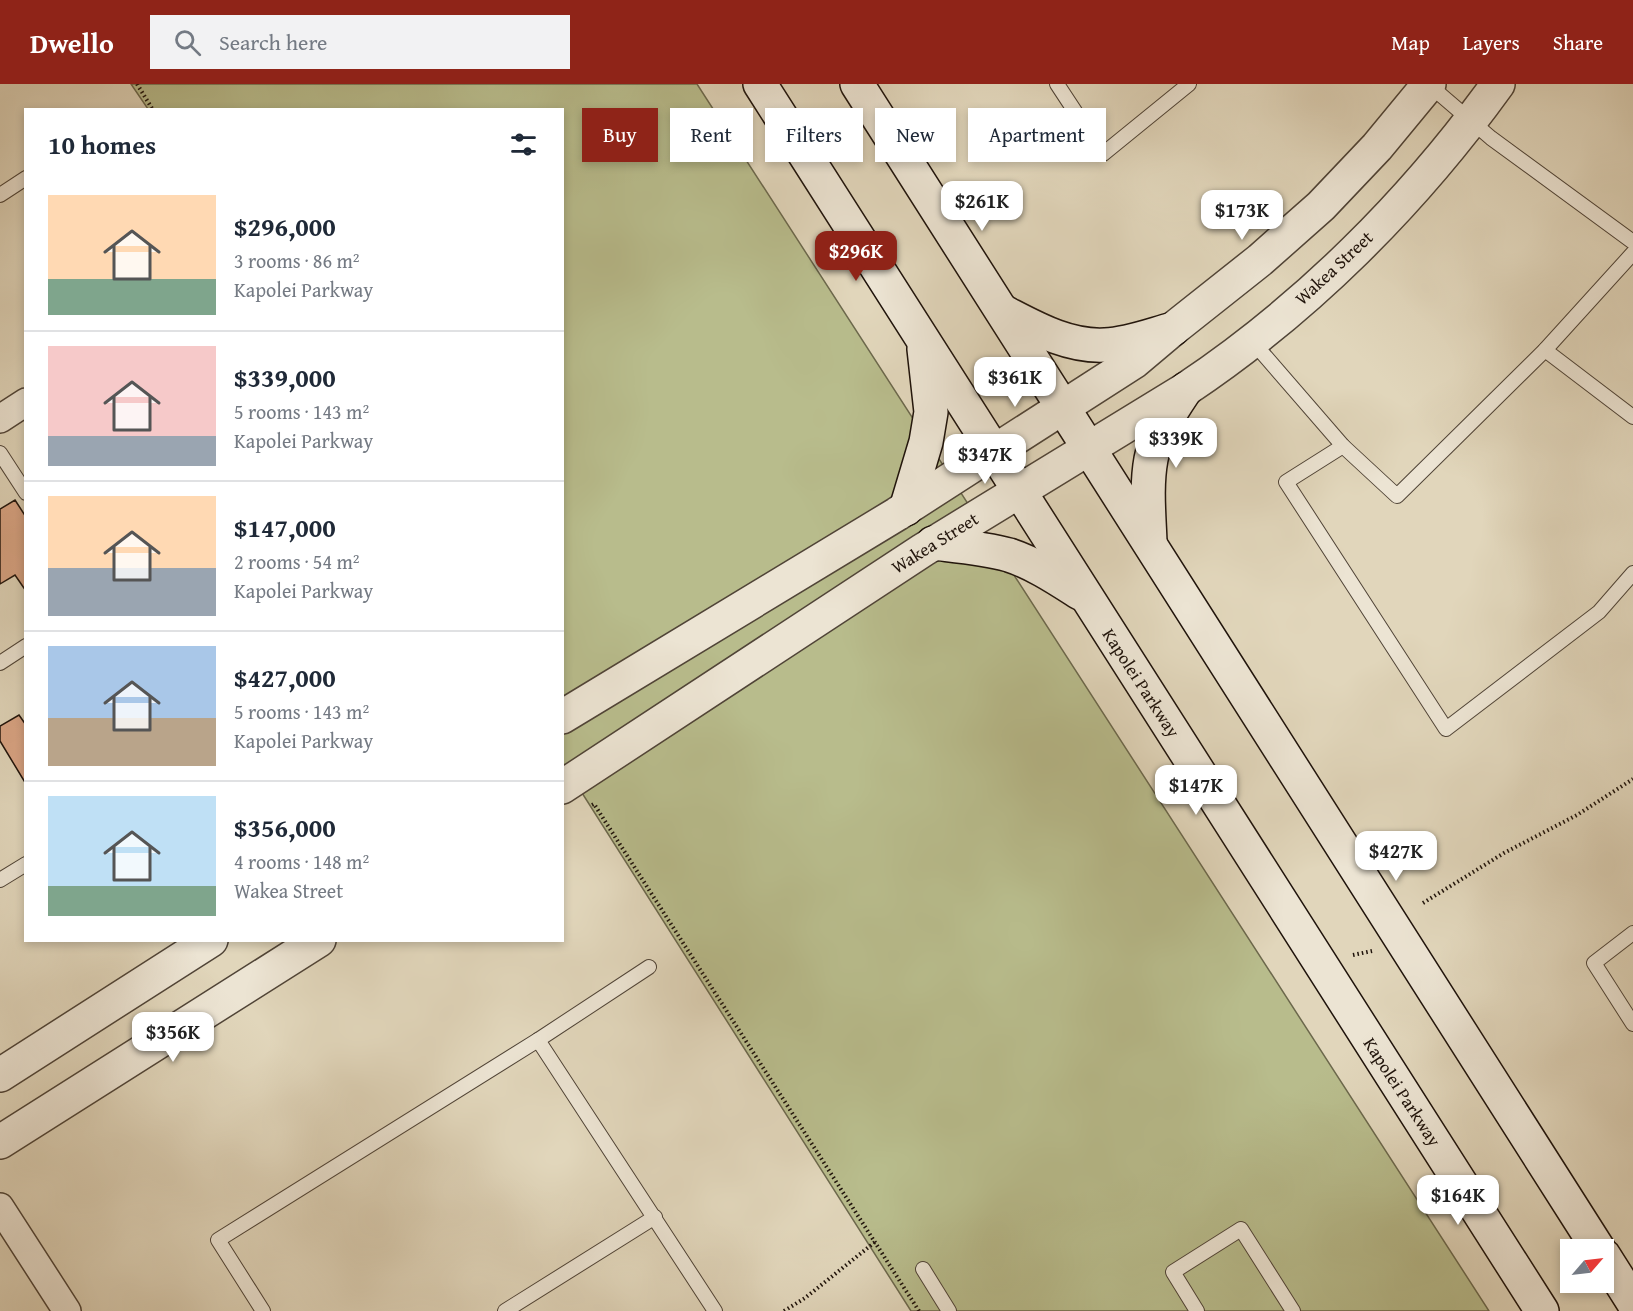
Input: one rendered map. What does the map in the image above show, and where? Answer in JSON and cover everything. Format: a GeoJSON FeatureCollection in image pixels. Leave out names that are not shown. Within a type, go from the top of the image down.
{"type":"FeatureCollection","features":[{"type":"Feature","properties":{"kind":"main road","name":"Kapolei Parkway"},"geometry":{"type":"LineString","coordinates":[[760,84],[1542,1311]]}},
{"type":"Feature","properties":{"kind":"main road"},"geometry":{"type":"LineString","coordinates":[[857,84],[1592,1239]]}},
{"type":"Feature","properties":{"kind":"main road"},"geometry":{"type":"LineString","coordinates":[[564,716],[902,512],[1135,362],[1322,206],[1377,147],[1428,84]]}},
{"type":"Feature","properties":{"kind":"main road","name":"Wakea Street"},"geometry":{"type":"LineString","coordinates":[[574,792],[928,546],[1220,366],[1300,302],[1352,255],[1425,176],[1471,122],[1498,84]]}},
{"type":"Feature","properties":{"kind":"main road"},"geometry":{"type":"LineString","coordinates":[[1002,311],[1045,334],[1078,343],[1105,345],[1136,340],[1173,329]]}},
{"type":"Feature","properties":{"kind":"main road"},"geometry":{"type":"LineString","coordinates":[[902,512],[926,442],[931,412],[923,341]]}},
{"type":"Feature","properties":{"kind":"main road"},"geometry":{"type":"LineString","coordinates":[[1150,542],[1151,459],[1168,415],[1186,389]]}},
{"type":"Feature","properties":{"kind":"main road"},"geometry":{"type":"LineString","coordinates":[[928,546],[975,548],[1010,555],[1042,570],[1085,596]]}},
{"type":"Feature","properties":{"kind":"main road"},"geometry":{"type":"LineString","coordinates":[[0,1075],[208,942]]}},
{"type":"Feature","properties":{"kind":"main road"},"geometry":{"type":"LineString","coordinates":[[0,1142],[316,942]]}},
{"type":"Feature","properties":{"kind":"main road"},"geometry":{"type":"LineString","coordinates":[[1614,1272],[1633,1302]]}},
{"type":"Feature","properties":{"kind":"street"},"geometry":{"type":"LineString","coordinates":[[0,418],[24,403]]}},
{"type":"Feature","properties":{"kind":"street"},"geometry":{"type":"LineString","coordinates":[[0,1207],[67,1311]]}},
{"type":"Feature","properties":{"kind":"lane"},"geometry":{"type":"LineString","coordinates":[[1057,84],[1103,154],[1189,84]]}},
{"type":"Feature","properties":{"kind":"lane"},"geometry":{"type":"LineString","coordinates":[[1428,84],[1491,138],[1633,242]]}},
{"type":"Feature","properties":{"kind":"lane"},"geometry":{"type":"LineString","coordinates":[[0,195],[24,179]]}},
{"type":"Feature","properties":{"kind":"lane"},"geometry":{"type":"LineString","coordinates":[[1252,341],[1343,446],[1396,496],[1545,350],[1633,253]]}},
{"type":"Feature","properties":{"kind":"lane"},"geometry":{"type":"LineString","coordinates":[[1545,350],[1633,417]]}},
{"type":"Feature","properties":{"kind":"lane"},"geometry":{"type":"LineString","coordinates":[[1343,446],[1286,482],[1446,729],[1599,612],[1633,573]]}},
{"type":"Feature","properties":{"kind":"lane"},"geometry":{"type":"LineString","coordinates":[[0,453],[24,490]]}},
{"type":"Feature","properties":{"kind":"lane"},"geometry":{"type":"LineString","coordinates":[[0,663],[24,647]]}},
{"type":"Feature","properties":{"kind":"lane"},"geometry":{"type":"LineString","coordinates":[[0,863],[4,878],[24,865]]}},
{"type":"Feature","properties":{"kind":"lane"},"geometry":{"type":"LineString","coordinates":[[1633,933],[1594,963],[1633,1024]]}},
{"type":"Feature","properties":{"kind":"lane"},"geometry":{"type":"LineString","coordinates":[[263,1311],[218,1239],[538,1040],[649,967]]}},
{"type":"Feature","properties":{"kind":"lane"},"geometry":{"type":"LineString","coordinates":[[538,1040],[715,1311]]}},
{"type":"Feature","properties":{"kind":"lane"},"geometry":{"type":"LineString","coordinates":[[505,1311],[655,1216]]}},
{"type":"Feature","properties":{"kind":"lane"},"geometry":{"type":"LineString","coordinates":[[1197,1311],[1173,1272],[1241,1229],[1293,1311]]}},
{"type":"Feature","properties":{"kind":"lane"},"geometry":{"type":"LineString","coordinates":[[923,1269],[949,1311]]}},
{"type":"Feature","properties":{"kind":"path"},"geometry":{"type":"LineString","coordinates":[[137,84],[152,108]]}},
{"type":"Feature","properties":{"kind":"path"},"geometry":{"type":"LineString","coordinates":[[1423,903],[1504,853],[1577,815],[1633,779]]}},
{"type":"Feature","properties":{"kind":"path"},"geometry":{"type":"LineString","coordinates":[[574,792],[594,804],[919,1311]]}},
{"type":"Feature","properties":{"kind":"path"},"geometry":{"type":"LineString","coordinates":[[1343,957],[1380,949]]}},
{"type":"Feature","properties":{"kind":"path"},"geometry":{"type":"LineString","coordinates":[[784,1311],[805,1298],[875,1242]]}},
{"type":"Feature","properties":{"kind":"green space"},"geometry":{"type":"Polygon","coordinates":[[[131,84],[697,84],[712,108],[670,108],[670,162],[747,162],[1489,1311],[911,1311],[564,765],[564,108],[147,108],[131,84]]]}},
{"type":"Feature","properties":{"kind":"building"},"geometry":{"type":"Polygon","coordinates":[[[15,500],[24,514],[24,588],[15,575],[0,584],[0,509],[15,500]]]}},
{"type":"Feature","properties":{"kind":"building"},"geometry":{"type":"Polygon","coordinates":[[[19,715],[24,722],[24,781],[0,741],[0,726],[19,715]]]}}]}
